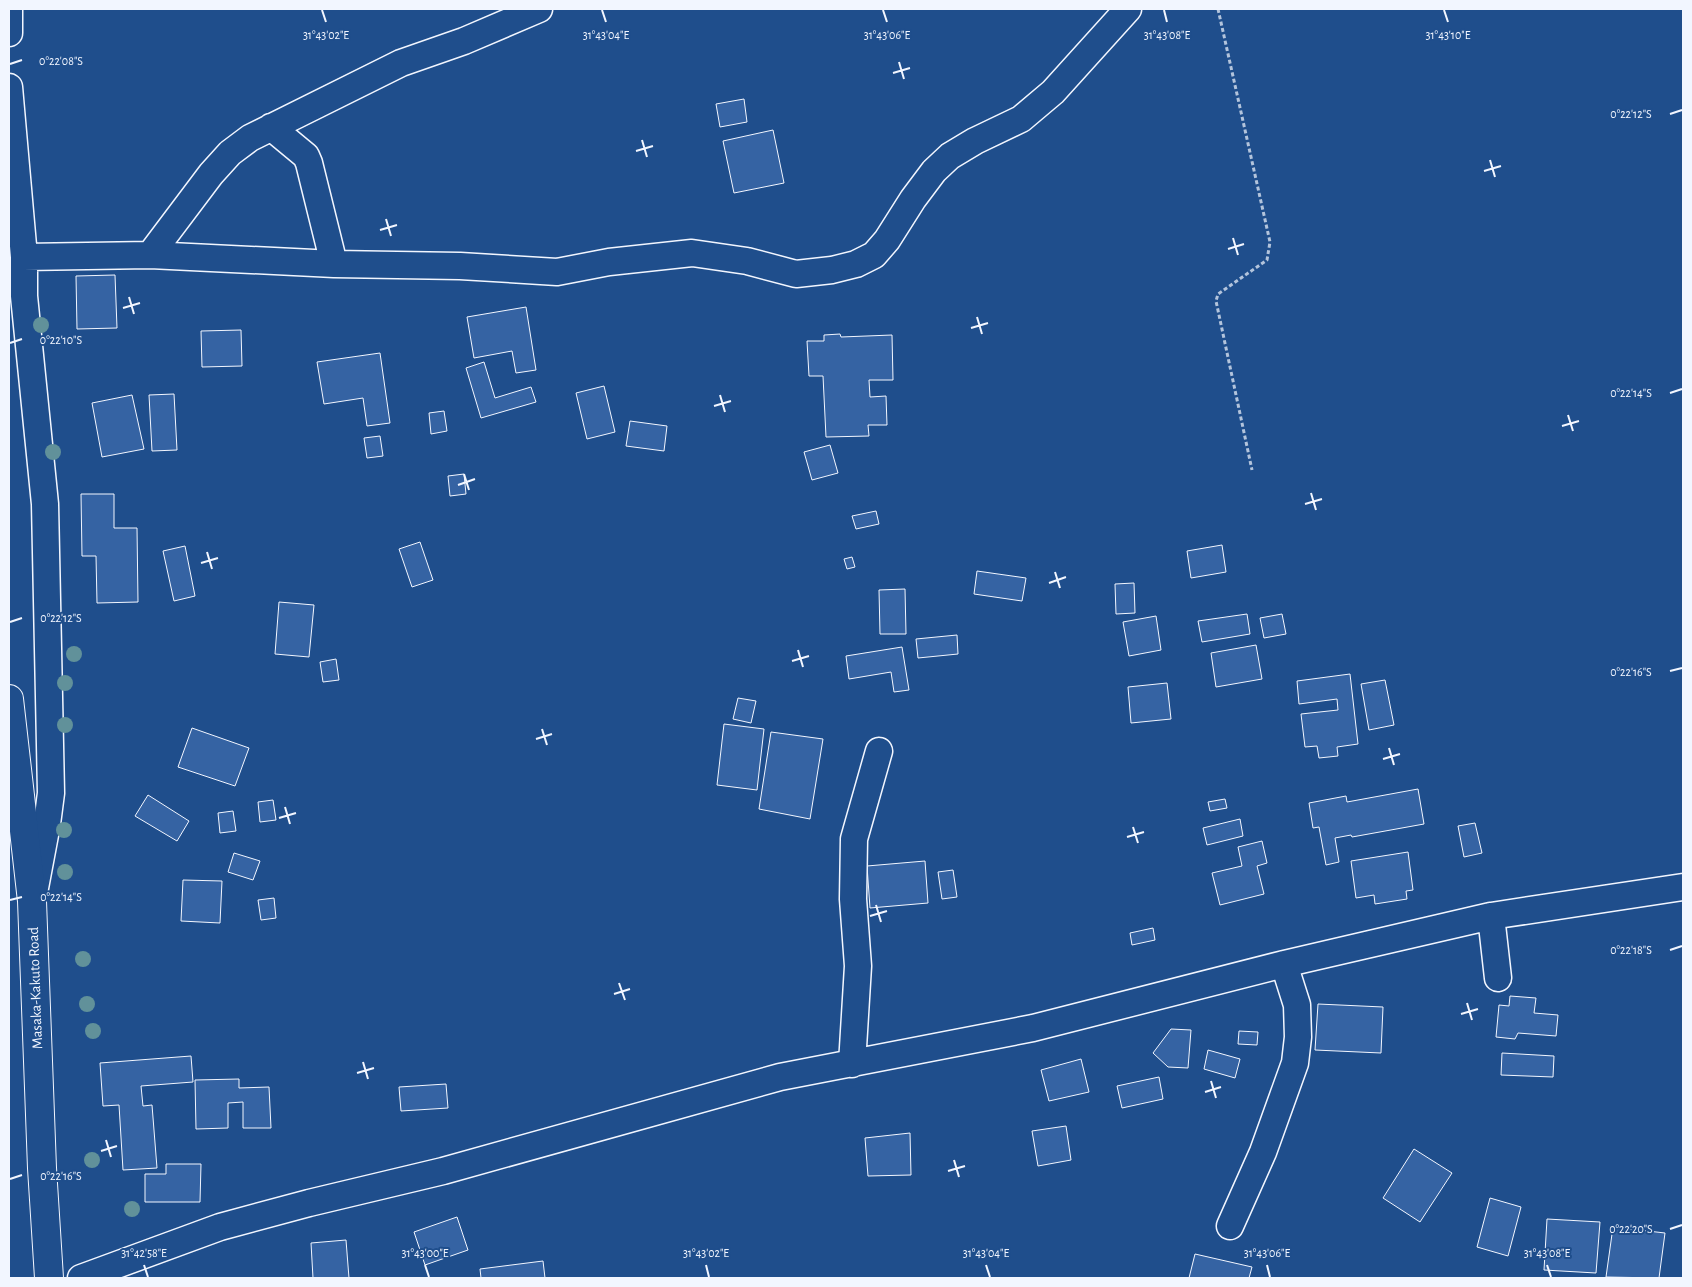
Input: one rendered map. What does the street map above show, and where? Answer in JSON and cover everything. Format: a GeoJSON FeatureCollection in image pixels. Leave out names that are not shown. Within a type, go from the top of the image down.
{"type":"FeatureCollection","features":[{"type":"Feature","properties":{"kind":"highway","name":"Masaka-Kakuto Road"},"geometry":{"type":"LineString","coordinates":[[9,699],[32,901],[42,1168],[49,1278]]}},
{"type":"Feature","properties":{"kind":"street"},"geometry":{"type":"LineString","coordinates":[[150,255],[211,174],[230,154],[250,138],[401,63],[464,41],[539,9]]}},
{"type":"Feature","properties":{"kind":"street"},"geometry":{"type":"LineString","coordinates":[[24,257],[150,255],[334,264],[460,266],[556,272],[610,262],[692,253],[747,261],[796,274],[832,270],[856,264],[874,255],[887,240],[934,171],[950,156],[975,141],[1021,119],[1027,114],[1053,92],[1128,9]]}},
{"type":"Feature","properties":{"kind":"street"},"geometry":{"type":"LineString","coordinates":[[9,10],[9,33]]}},
{"type":"Feature","properties":{"kind":"street"},"geometry":{"type":"LineString","coordinates":[[9,87],[24,257],[24,296],[45,504],[51,754],[50,793],[47,824],[32,901]]}},
{"type":"Feature","properties":{"kind":"street"},"geometry":{"type":"LineString","coordinates":[[271,127],[306,156],[334,264]]}},
{"type":"Feature","properties":{"kind":"street"},"geometry":{"type":"LineString","coordinates":[[852,1064],[858,966],[853,899],[854,840],[879,751]]}},
{"type":"Feature","properties":{"kind":"street"},"geometry":{"type":"LineString","coordinates":[[81,1278],[220,1227],[309,1203],[442,1172],[780,1077],[1034,1028],[1284,964],[1490,916],[1683,887]]}},
{"type":"Feature","properties":{"kind":"street"},"geometry":{"type":"LineString","coordinates":[[1490,916],[1498,978]]}},
{"type":"Feature","properties":{"kind":"street"},"geometry":{"type":"LineString","coordinates":[[1230,1226],[1263,1152],[1295,1063],[1298,1037],[1297,1006],[1284,964]]}},
{"type":"Feature","properties":{"kind":"path"},"geometry":{"type":"LineString","coordinates":[[1218,9],[1270,242],[1267,260],[1218,294],[1216,301],[1252,470]]}},
{"type":"Feature","properties":{"kind":"building"},"geometry":{"type":"Polygon","coordinates":[[[744,99],[747,122],[720,127],[716,104],[744,99]]]}},
{"type":"Feature","properties":{"kind":"building"},"geometry":{"type":"Polygon","coordinates":[[[773,130],[784,183],[734,193],[723,141],[773,130]]]}},
{"type":"Feature","properties":{"kind":"building"},"geometry":{"type":"Polygon","coordinates":[[[115,275],[117,328],[77,329],[76,276],[115,275]]]}},
{"type":"Feature","properties":{"kind":"building"},"geometry":{"type":"Polygon","coordinates":[[[526,307],[536,370],[516,373],[512,351],[474,358],[467,317],[526,307]]]}},
{"type":"Feature","properties":{"kind":"building"},"geometry":{"type":"Polygon","coordinates":[[[241,330],[242,366],[202,367],[201,331],[241,330]]]}},
{"type":"Feature","properties":{"kind":"building"},"geometry":{"type":"Polygon","coordinates":[[[840,334],[841,337],[892,335],[893,380],[869,380],[870,397],[886,396],[887,425],[868,425],[869,436],[826,437],[823,376],[809,376],[807,341],[824,341],[824,335],[840,334]]]}},
{"type":"Feature","properties":{"kind":"building"},"geometry":{"type":"Polygon","coordinates":[[[380,353],[390,423],[367,426],[363,398],[324,404],[317,362],[380,353]]]}},
{"type":"Feature","properties":{"kind":"building"},"geometry":{"type":"Polygon","coordinates":[[[484,362],[495,398],[531,387],[536,402],[481,418],[466,368],[484,362]]]}},
{"type":"Feature","properties":{"kind":"building"},"geometry":{"type":"Polygon","coordinates":[[[604,386],[615,432],[587,439],[576,393],[604,386]]]}},
{"type":"Feature","properties":{"kind":"building"},"geometry":{"type":"Polygon","coordinates":[[[174,394],[177,450],[152,451],[149,395],[174,394]]]}},
{"type":"Feature","properties":{"kind":"building"},"geometry":{"type":"Polygon","coordinates":[[[132,395],[144,449],[102,457],[92,403],[132,395]]]}},
{"type":"Feature","properties":{"kind":"building"},"geometry":{"type":"Polygon","coordinates":[[[444,411],[447,431],[431,434],[429,413],[444,411]]]}},
{"type":"Feature","properties":{"kind":"building"},"geometry":{"type":"Polygon","coordinates":[[[630,421],[667,426],[664,451],[626,446],[630,421]]]}},
{"type":"Feature","properties":{"kind":"building"},"geometry":{"type":"Polygon","coordinates":[[[380,436],[383,456],[367,458],[364,438],[380,436]]]}},
{"type":"Feature","properties":{"kind":"building"},"geometry":{"type":"Polygon","coordinates":[[[830,445],[838,473],[812,480],[804,452],[830,445]]]}},
{"type":"Feature","properties":{"kind":"building"},"geometry":{"type":"Polygon","coordinates":[[[464,474],[466,494],[450,496],[448,476],[464,474]]]}},
{"type":"Feature","properties":{"kind":"building"},"geometry":{"type":"Polygon","coordinates":[[[81,494],[114,494],[114,528],[137,528],[138,602],[97,603],[96,556],[82,556],[81,494]]]}},
{"type":"Feature","properties":{"kind":"building"},"geometry":{"type":"Polygon","coordinates":[[[876,511],[879,524],[856,529],[852,516],[876,511]]]}},
{"type":"Feature","properties":{"kind":"building"},"geometry":{"type":"Polygon","coordinates":[[[420,542],[433,580],[412,587],[399,549],[420,542]]]}},
{"type":"Feature","properties":{"kind":"building"},"geometry":{"type":"Polygon","coordinates":[[[1222,545],[1226,572],[1191,578],[1187,551],[1222,545]]]}},
{"type":"Feature","properties":{"kind":"building"},"geometry":{"type":"Polygon","coordinates":[[[185,546],[195,596],[174,601],[163,551],[185,546]]]}},
{"type":"Feature","properties":{"kind":"building"},"geometry":{"type":"Polygon","coordinates":[[[852,557],[855,567],[847,569],[844,559],[852,557]]]}},
{"type":"Feature","properties":{"kind":"building"},"geometry":{"type":"Polygon","coordinates":[[[977,571],[1026,578],[1022,601],[974,594],[977,571]]]}},
{"type":"Feature","properties":{"kind":"building"},"geometry":{"type":"Polygon","coordinates":[[[1134,583],[1135,613],[1116,614],[1115,584],[1134,583]]]}},
{"type":"Feature","properties":{"kind":"building"},"geometry":{"type":"Polygon","coordinates":[[[905,589],[906,634],[880,634],[879,590],[905,589]]]}},
{"type":"Feature","properties":{"kind":"building"},"geometry":{"type":"Polygon","coordinates":[[[279,602],[314,605],[309,657],[275,654],[279,602]]]}},
{"type":"Feature","properties":{"kind":"building"},"geometry":{"type":"Polygon","coordinates":[[[1247,614],[1250,634],[1202,642],[1198,621],[1247,614]]]}},
{"type":"Feature","properties":{"kind":"building"},"geometry":{"type":"Polygon","coordinates":[[[1282,614],[1286,634],[1264,638],[1260,618],[1282,614]]]}},
{"type":"Feature","properties":{"kind":"building"},"geometry":{"type":"Polygon","coordinates":[[[1156,616],[1161,650],[1129,656],[1123,622],[1156,616]]]}},
{"type":"Feature","properties":{"kind":"building"},"geometry":{"type":"Polygon","coordinates":[[[957,635],[958,654],[918,658],[916,639],[957,635]]]}},
{"type":"Feature","properties":{"kind":"building"},"geometry":{"type":"Polygon","coordinates":[[[1256,645],[1262,679],[1216,687],[1211,653],[1256,645]]]}},
{"type":"Feature","properties":{"kind":"building"},"geometry":{"type":"Polygon","coordinates":[[[902,647],[909,690],[894,692],[891,672],[849,679],[846,656],[902,647]]]}},
{"type":"Feature","properties":{"kind":"building"},"geometry":{"type":"Polygon","coordinates":[[[336,659],[339,680],[323,682],[320,662],[336,659]]]}},
{"type":"Feature","properties":{"kind":"building"},"geometry":{"type":"Polygon","coordinates":[[[1350,674],[1358,744],[1337,747],[1338,756],[1319,758],[1317,746],[1305,747],[1301,714],[1338,710],[1337,699],[1299,704],[1297,681],[1350,674]]]}},
{"type":"Feature","properties":{"kind":"building"},"geometry":{"type":"Polygon","coordinates":[[[1385,680],[1394,725],[1369,730],[1361,684],[1385,680]]]}},
{"type":"Feature","properties":{"kind":"building"},"geometry":{"type":"Polygon","coordinates":[[[1167,683],[1171,719],[1131,723],[1128,687],[1167,683]]]}},
{"type":"Feature","properties":{"kind":"building"},"geometry":{"type":"Polygon","coordinates":[[[738,698],[756,701],[751,723],[733,719],[738,698]]]}},
{"type":"Feature","properties":{"kind":"building"},"geometry":{"type":"Polygon","coordinates":[[[724,724],[764,729],[757,790],[717,785],[724,724]]]}},
{"type":"Feature","properties":{"kind":"building"},"geometry":{"type":"Polygon","coordinates":[[[192,728],[249,748],[235,786],[178,767],[192,728]]]}},
{"type":"Feature","properties":{"kind":"building"},"geometry":{"type":"Polygon","coordinates":[[[771,732],[823,739],[810,819],[759,809],[771,732]]]}},
{"type":"Feature","properties":{"kind":"building"},"geometry":{"type":"Polygon","coordinates":[[[1418,789],[1424,824],[1352,837],[1351,835],[1335,838],[1339,862],[1326,865],[1319,827],[1313,828],[1309,803],[1346,796],[1347,802],[1418,789]]]}},
{"type":"Feature","properties":{"kind":"building"},"geometry":{"type":"Polygon","coordinates":[[[148,795],[189,821],[177,841],[135,816],[148,795]]]}},
{"type":"Feature","properties":{"kind":"building"},"geometry":{"type":"Polygon","coordinates":[[[1225,799],[1227,808],[1210,811],[1208,802],[1225,799]]]}},
{"type":"Feature","properties":{"kind":"building"},"geometry":{"type":"Polygon","coordinates":[[[273,800],[276,820],[260,822],[258,802],[273,800]]]}},
{"type":"Feature","properties":{"kind":"building"},"geometry":{"type":"Polygon","coordinates":[[[233,811],[236,831],[220,833],[218,813],[233,811]]]}},
{"type":"Feature","properties":{"kind":"building"},"geometry":{"type":"Polygon","coordinates":[[[1240,819],[1243,836],[1207,845],[1203,828],[1240,819]]]}},
{"type":"Feature","properties":{"kind":"building"},"geometry":{"type":"Polygon","coordinates":[[[1475,823],[1482,853],[1464,857],[1458,826],[1475,823]]]}},
{"type":"Feature","properties":{"kind":"building"},"geometry":{"type":"Polygon","coordinates":[[[1262,841],[1267,863],[1257,866],[1264,894],[1220,905],[1212,873],[1242,866],[1238,847],[1262,841]]]}},
{"type":"Feature","properties":{"kind":"building"},"geometry":{"type":"Polygon","coordinates":[[[1408,852],[1413,890],[1406,891],[1407,899],[1375,904],[1374,895],[1356,898],[1351,861],[1408,852]]]}},
{"type":"Feature","properties":{"kind":"building"},"geometry":{"type":"Polygon","coordinates":[[[234,853],[260,861],[253,880],[228,872],[234,853]]]}},
{"type":"Feature","properties":{"kind":"building"},"geometry":{"type":"Polygon","coordinates":[[[925,861],[928,903],[870,908],[867,866],[925,861]]]}},
{"type":"Feature","properties":{"kind":"building"},"geometry":{"type":"Polygon","coordinates":[[[953,870],[957,897],[942,899],[938,872],[953,870]]]}},
{"type":"Feature","properties":{"kind":"building"},"geometry":{"type":"Polygon","coordinates":[[[183,880],[222,881],[220,923],[181,921],[183,880]]]}},
{"type":"Feature","properties":{"kind":"building"},"geometry":{"type":"Polygon","coordinates":[[[274,898],[276,918],[261,920],[258,900],[274,898]]]}},
{"type":"Feature","properties":{"kind":"building"},"geometry":{"type":"Polygon","coordinates":[[[1153,928],[1155,940],[1132,945],[1130,933],[1153,928]]]}},
{"type":"Feature","properties":{"kind":"building"},"geometry":{"type":"Polygon","coordinates":[[[1510,996],[1536,998],[1534,1013],[1558,1015],[1556,1036],[1518,1033],[1515,1039],[1496,1037],[1499,1005],[1509,1006],[1510,996]]]}},
{"type":"Feature","properties":{"kind":"building"},"geometry":{"type":"Polygon","coordinates":[[[1318,1004],[1383,1007],[1381,1053],[1315,1050],[1318,1004]]]}},
{"type":"Feature","properties":{"kind":"building"},"geometry":{"type":"Polygon","coordinates":[[[1171,1029],[1191,1030],[1188,1068],[1168,1067],[1153,1053],[1171,1029]]]}},
{"type":"Feature","properties":{"kind":"building"},"geometry":{"type":"Polygon","coordinates":[[[1239,1031],[1258,1032],[1257,1045],[1238,1044],[1239,1031]]]}},
{"type":"Feature","properties":{"kind":"building"},"geometry":{"type":"Polygon","coordinates":[[[1208,1050],[1240,1059],[1235,1078],[1204,1069],[1208,1050]]]}},
{"type":"Feature","properties":{"kind":"building"},"geometry":{"type":"Polygon","coordinates":[[[1502,1053],[1554,1056],[1553,1077],[1501,1075],[1502,1053]]]}},
{"type":"Feature","properties":{"kind":"building"},"geometry":{"type":"Polygon","coordinates":[[[191,1056],[193,1082],[141,1086],[143,1106],[152,1105],[157,1168],[123,1170],[119,1105],[103,1106],[100,1063],[191,1056]]]}},
{"type":"Feature","properties":{"kind":"building"},"geometry":{"type":"Polygon","coordinates":[[[1081,1059],[1089,1092],[1049,1101],[1041,1070],[1081,1059]]]}},
{"type":"Feature","properties":{"kind":"building"},"geometry":{"type":"Polygon","coordinates":[[[1159,1077],[1163,1099],[1122,1108],[1117,1086],[1159,1077]]]}},
{"type":"Feature","properties":{"kind":"building"},"geometry":{"type":"Polygon","coordinates":[[[239,1079],[239,1088],[269,1087],[271,1128],[243,1128],[243,1102],[228,1103],[228,1128],[196,1129],[195,1080],[239,1079]]]}},
{"type":"Feature","properties":{"kind":"building"},"geometry":{"type":"Polygon","coordinates":[[[446,1084],[448,1108],[401,1111],[399,1087],[446,1084]]]}},
{"type":"Feature","properties":{"kind":"building"},"geometry":{"type":"Polygon","coordinates":[[[1066,1126],[1071,1160],[1038,1166],[1032,1131],[1066,1126]]]}},
{"type":"Feature","properties":{"kind":"building"},"geometry":{"type":"Polygon","coordinates":[[[910,1133],[911,1175],[868,1176],[865,1138],[910,1133]]]}},
{"type":"Feature","properties":{"kind":"building"},"geometry":{"type":"Polygon","coordinates":[[[1414,1149],[1452,1173],[1420,1222],[1383,1198],[1414,1149]]]}},
{"type":"Feature","properties":{"kind":"building"},"geometry":{"type":"Polygon","coordinates":[[[166,1164],[201,1164],[200,1202],[145,1202],[145,1174],[166,1174],[166,1164]]]}},
{"type":"Feature","properties":{"kind":"building"},"geometry":{"type":"Polygon","coordinates":[[[1490,1198],[1521,1207],[1508,1256],[1477,1247],[1490,1198]]]}},
{"type":"Feature","properties":{"kind":"building"},"geometry":{"type":"Polygon","coordinates":[[[457,1217],[468,1250],[425,1265],[414,1232],[457,1217]]]}},
{"type":"Feature","properties":{"kind":"building"},"geometry":{"type":"Polygon","coordinates":[[[1547,1219],[1600,1222],[1596,1273],[1544,1270],[1547,1219]]]}},
{"type":"Feature","properties":{"kind":"building"},"geometry":{"type":"Polygon","coordinates":[[[1613,1227],[1665,1233],[1659,1278],[1606,1277],[1613,1227]]]}},
{"type":"Feature","properties":{"kind":"building"},"geometry":{"type":"Polygon","coordinates":[[[346,1240],[349,1278],[313,1278],[311,1243],[346,1240]]]}},
{"type":"Feature","properties":{"kind":"building"},"geometry":{"type":"Polygon","coordinates":[[[1195,1254],[1252,1267],[1249,1278],[1189,1278],[1195,1254]]]}},
{"type":"Feature","properties":{"kind":"building"},"geometry":{"type":"Polygon","coordinates":[[[543,1261],[545,1278],[481,1278],[480,1269],[543,1261]]]}}]}
